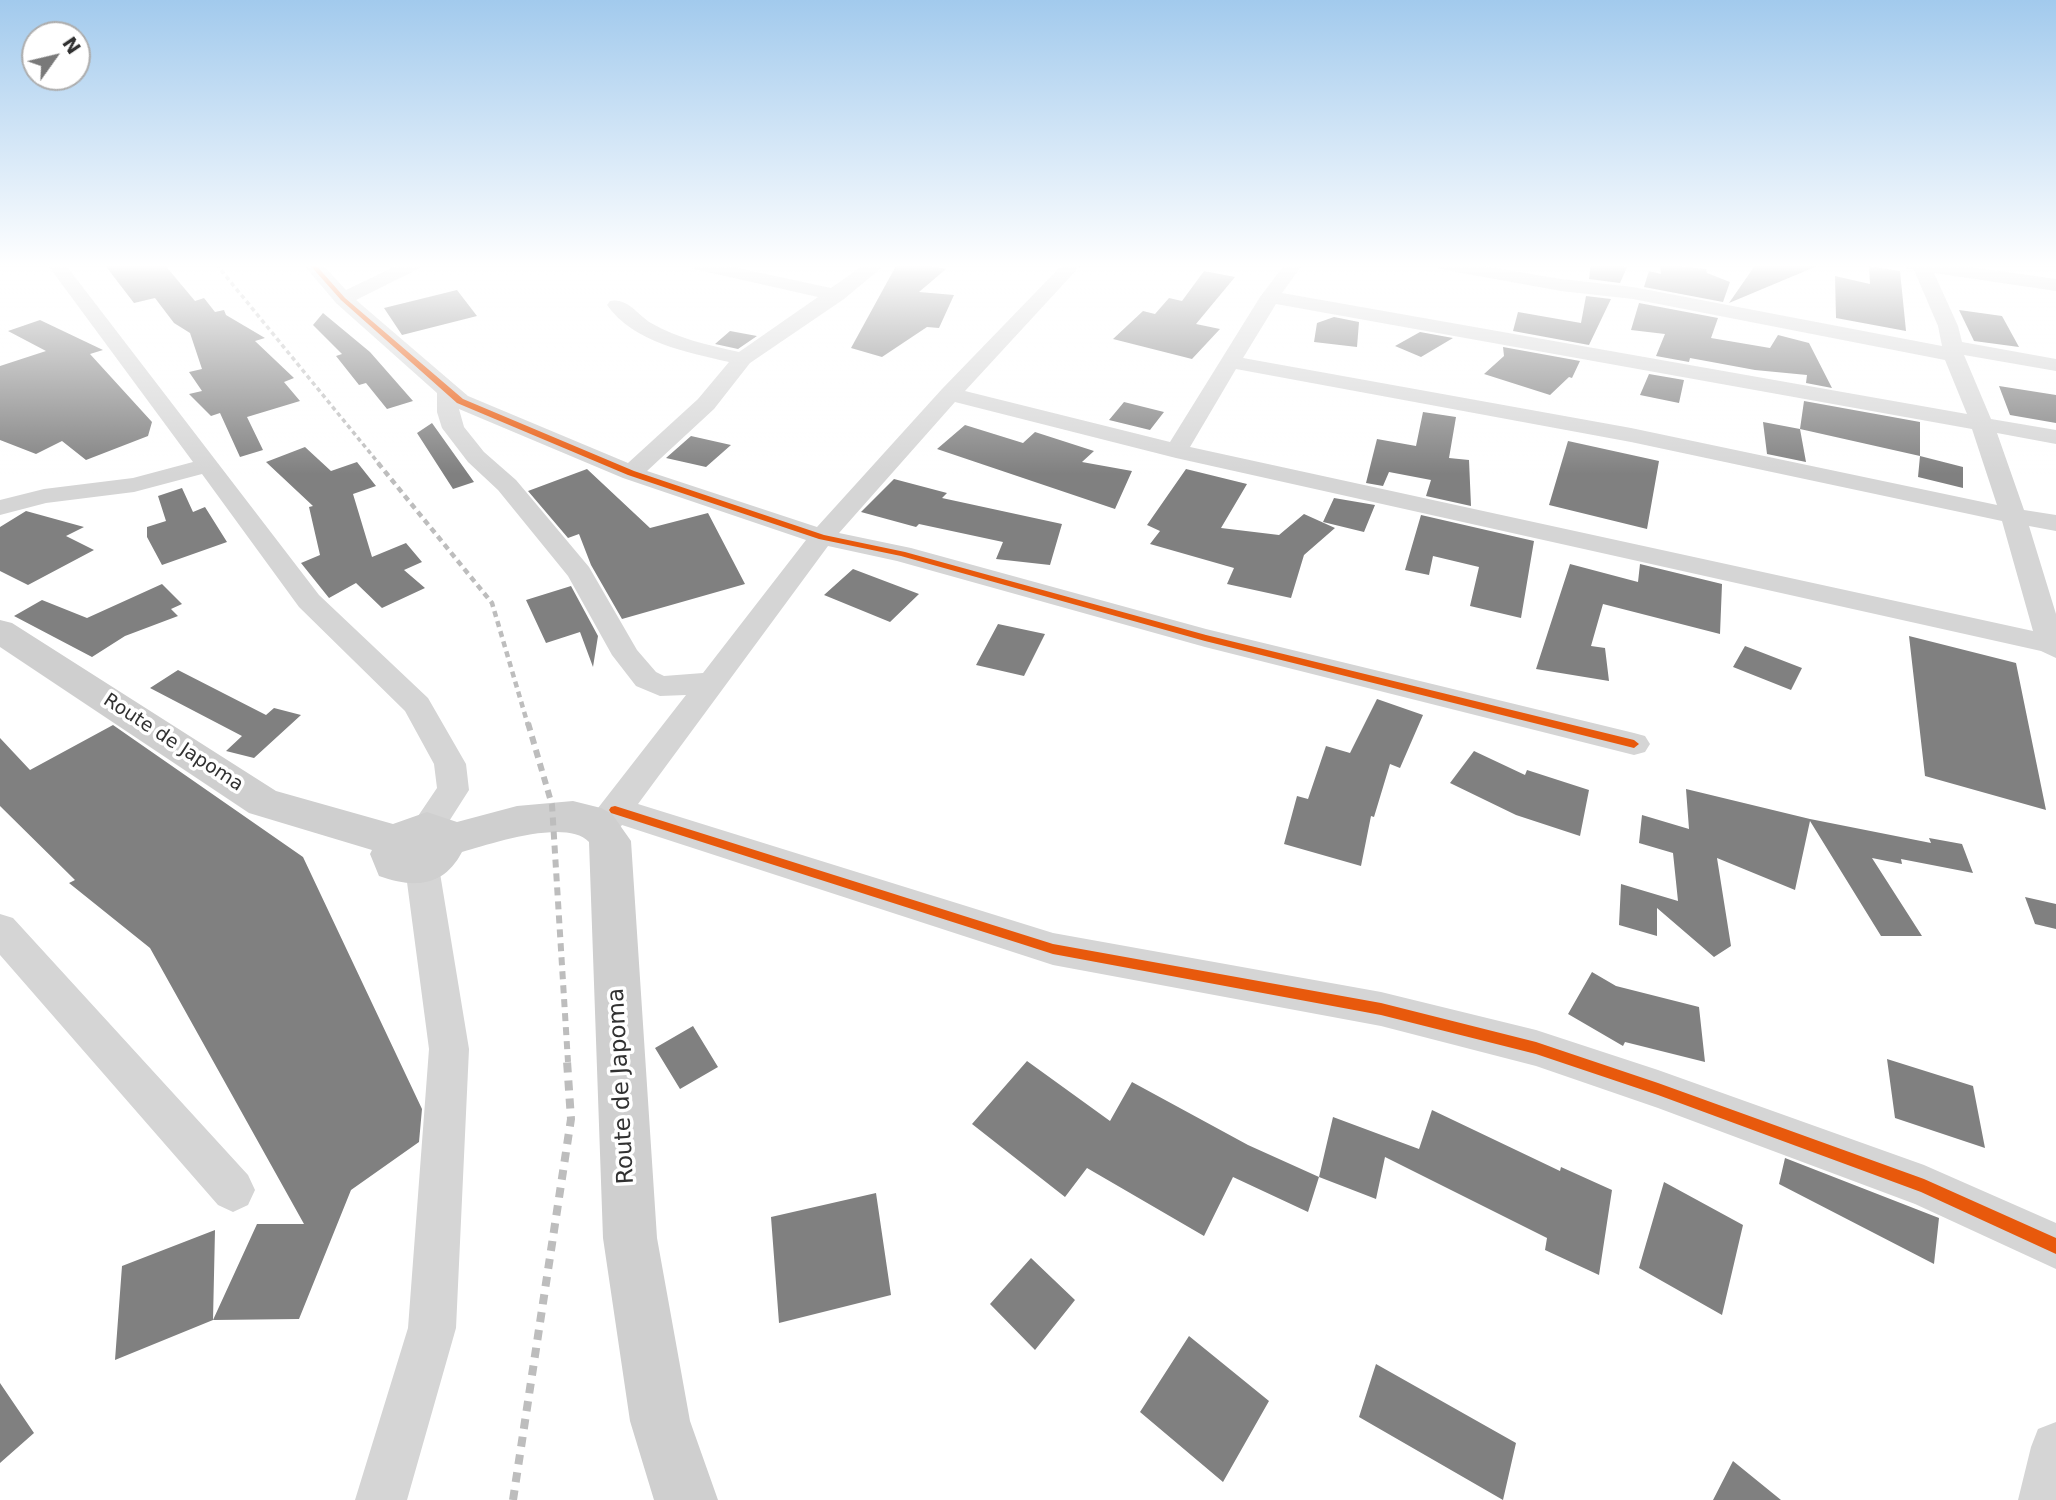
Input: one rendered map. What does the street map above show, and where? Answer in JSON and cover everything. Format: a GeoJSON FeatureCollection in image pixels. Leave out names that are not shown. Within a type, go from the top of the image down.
{"type":"FeatureCollection","features":[{"type":"Feature","properties":{"kind":"street"},"geometry":{"type":"LineString","coordinates":[[108,334],[206,466],[327,621],[388,675],[417,705],[450,764],[453,790],[423,844],[449,1049],[432,1328],[381,1500]]}},
{"type":"Feature","properties":{"kind":"street"},"geometry":{"type":"LineString","coordinates":[[382,334],[460,401],[631,473],[822,537],[902,554],[1205,638],[1465,700],[1634,744]]}},
{"type":"Feature","properties":{"kind":"street"},"geometry":{"type":"LineString","coordinates":[[655,334],[682,344],[743,359]]}},
{"type":"Feature","properties":{"kind":"street"},"geometry":{"type":"LineString","coordinates":[[631,473],[706,404],[743,359],[780,334]]}},
{"type":"Feature","properties":{"kind":"street"},"geometry":{"type":"LineString","coordinates":[[609,819],[822,537],[1007,334]]}},
{"type":"Feature","properties":{"kind":"street"},"geometry":{"type":"LineString","coordinates":[[1176,451],[1247,334]]}},
{"type":"Feature","properties":{"kind":"street"},"geometry":{"type":"LineString","coordinates":[[1480,334],[2056,437]]}},
{"type":"Feature","properties":{"kind":"street"},"geometry":{"type":"LineString","coordinates":[[1860,334],[2056,365]]}},
{"type":"Feature","properties":{"kind":"street"},"geometry":{"type":"LineString","coordinates":[[950,394],[1176,451],[2054,647],[1997,462],[1979,422],[1950,334]]}},
{"type":"Feature","properties":{"kind":"street"},"geometry":{"type":"LineString","coordinates":[[1230,362],[1631,435],[2056,523]]}},
{"type":"Feature","properties":{"kind":"street"},"geometry":{"type":"LineString","coordinates":[[448,393],[448,412],[453,428],[476,457],[507,485],[580,573],[626,656],[646,679],[660,686],[712,683]]}},
{"type":"Feature","properties":{"kind":"street"},"geometry":{"type":"LineString","coordinates":[[0,508],[44,496],[134,485],[206,466]]}},
{"type":"Feature","properties":{"kind":"street","name":"Route de Japoma"},"geometry":{"type":"LineString","coordinates":[[2,634],[263,802],[423,844]]}},
{"type":"Feature","properties":{"kind":"street"},"geometry":{"type":"LineString","coordinates":[[423,844],[551,817],[609,819],[1053,949],[1381,1009],[1535,1048],[1658,1089],[1924,1186],[2056,1247]]}},
{"type":"Feature","properties":{"kind":"street","name":"Route de Japoma"},"geometry":{"type":"LineString","coordinates":[[609,819],[630,1238],[660,1421],[686,1500]]}},
{"type":"Feature","properties":{"kind":"street"},"geometry":{"type":"LineString","coordinates":[[0,929],[233,1190]]}},
{"type":"Feature","properties":{"kind":"street"},"geometry":{"type":"LineString","coordinates":[[2044,1500],[2056,1447]]}},
{"type":"Feature","properties":{"kind":"building"},"geometry":{"type":"Polygon","coordinates":[[[14,334],[69,334],[103,350],[90,354],[152,422],[148,436],[86,460],[62,441],[36,454],[0,440],[0,366],[46,351],[14,334]]]}},
{"type":"Feature","properties":{"kind":"building"},"geometry":{"type":"Polygon","coordinates":[[[190,334],[258,334],[265,338],[255,341],[294,378],[284,382],[300,401],[247,417],[263,450],[240,457],[220,413],[211,416],[189,394],[202,391],[189,372],[202,369],[190,334]]]}},
{"type":"Feature","properties":{"kind":"building"},"geometry":{"type":"Polygon","coordinates":[[[322,334],[348,334],[370,352],[413,401],[387,409],[366,383],[359,385],[336,356],[342,354],[322,334]]]}},
{"type":"Feature","properties":{"kind":"building"},"geometry":{"type":"Polygon","coordinates":[[[727,334],[757,336],[738,349],[715,344],[727,334]]]}},
{"type":"Feature","properties":{"kind":"building"},"geometry":{"type":"Polygon","coordinates":[[[859,334],[916,334],[882,357],[851,348],[859,334]]]}},
{"type":"Feature","properties":{"kind":"building"},"geometry":{"type":"Polygon","coordinates":[[[1118,334],[1215,334],[1192,359],[1113,339],[1118,334]]]}},
{"type":"Feature","properties":{"kind":"building"},"geometry":{"type":"Polygon","coordinates":[[[1315,334],[1358,334],[1357,347],[1314,342],[1315,334]]]}},
{"type":"Feature","properties":{"kind":"building"},"geometry":{"type":"Polygon","coordinates":[[[1416,334],[1453,338],[1421,357],[1395,346],[1416,334]]]}},
{"type":"Feature","properties":{"kind":"building"},"geometry":{"type":"Polygon","coordinates":[[[1529,334],[1594,334],[1589,345],[1529,334]]]}},
{"type":"Feature","properties":{"kind":"building"},"geometry":{"type":"Polygon","coordinates":[[[1665,334],[1712,334],[1711,338],[1770,348],[1778,335],[1809,343],[1832,388],[1806,383],[1807,375],[1755,370],[1690,358],[1689,362],[1656,356],[1665,334]]]}},
{"type":"Feature","properties":{"kind":"building"},"geometry":{"type":"Polygon","coordinates":[[[1971,334],[2012,334],[2019,347],[1974,341],[1971,334]]]}},
{"type":"Feature","properties":{"kind":"building"},"geometry":{"type":"Polygon","coordinates":[[[1503,347],[1580,361],[1572,378],[1569,377],[1550,395],[1484,374],[1504,356],[1503,347]]]}},
{"type":"Feature","properties":{"kind":"building"},"geometry":{"type":"Polygon","coordinates":[[[1649,374],[1684,380],[1679,403],[1640,395],[1649,374]]]}},
{"type":"Feature","properties":{"kind":"building"},"geometry":{"type":"Polygon","coordinates":[[[1999,386],[2056,395],[2056,423],[2010,415],[1999,386]]]}},
{"type":"Feature","properties":{"kind":"building"},"geometry":{"type":"Polygon","coordinates":[[[1804,401],[1920,422],[1920,456],[1800,429],[1804,401]]]}},
{"type":"Feature","properties":{"kind":"building"},"geometry":{"type":"Polygon","coordinates":[[[1124,402],[1164,412],[1150,430],[1109,420],[1124,402]]]}},
{"type":"Feature","properties":{"kind":"building"},"geometry":{"type":"Polygon","coordinates":[[[1423,412],[1456,417],[1449,458],[1469,460],[1471,506],[1426,496],[1431,480],[1389,472],[1383,486],[1366,483],[1377,439],[1416,446],[1423,412]]]}},
{"type":"Feature","properties":{"kind":"building"},"geometry":{"type":"Polygon","coordinates":[[[1763,422],[1800,429],[1806,462],[1767,454],[1763,422]]]}},
{"type":"Feature","properties":{"kind":"building"},"geometry":{"type":"Polygon","coordinates":[[[432,423],[474,482],[453,489],[417,433],[432,423]]]}},
{"type":"Feature","properties":{"kind":"building"},"geometry":{"type":"Polygon","coordinates":[[[965,425],[1023,443],[1035,432],[1094,451],[1082,462],[1132,471],[1115,509],[937,449],[965,425]]]}},
{"type":"Feature","properties":{"kind":"building"},"geometry":{"type":"Polygon","coordinates":[[[691,436],[731,445],[706,467],[666,458],[691,436]]]}},
{"type":"Feature","properties":{"kind":"building"},"geometry":{"type":"Polygon","coordinates":[[[1568,441],[1659,461],[1647,529],[1549,505],[1568,441]]]}},
{"type":"Feature","properties":{"kind":"building"},"geometry":{"type":"Polygon","coordinates":[[[305,447],[331,471],[357,462],[376,486],[353,494],[372,557],[406,543],[422,562],[404,570],[425,588],[382,608],[356,583],[329,598],[301,563],[320,555],[309,507],[313,506],[266,462],[305,447]]]}},
{"type":"Feature","properties":{"kind":"building"},"geometry":{"type":"Polygon","coordinates":[[[1920,456],[1963,467],[1963,488],[1918,477],[1920,456]]]}},
{"type":"Feature","properties":{"kind":"building"},"geometry":{"type":"Polygon","coordinates":[[[587,469],[650,528],[708,513],[745,584],[622,619],[591,565],[579,534],[568,538],[528,491],[587,469]]]}},
{"type":"Feature","properties":{"kind":"building"},"geometry":{"type":"Polygon","coordinates":[[[1186,469],[1247,484],[1221,528],[1279,535],[1304,514],[1335,528],[1304,555],[1291,598],[1227,584],[1234,568],[1150,544],[1160,531],[1147,525],[1186,469]]]}},
{"type":"Feature","properties":{"kind":"building"},"geometry":{"type":"Polygon","coordinates":[[[894,479],[947,493],[942,498],[1062,524],[1050,565],[996,559],[1003,542],[919,524],[916,527],[861,512],[894,479]]]}},
{"type":"Feature","properties":{"kind":"building"},"geometry":{"type":"Polygon","coordinates":[[[182,488],[193,512],[205,507],[227,542],[162,565],[147,537],[147,527],[166,521],[158,496],[182,488]]]}},
{"type":"Feature","properties":{"kind":"building"},"geometry":{"type":"Polygon","coordinates":[[[1334,498],[1375,505],[1364,532],[1323,522],[1334,498]]]}},
{"type":"Feature","properties":{"kind":"building"},"geometry":{"type":"Polygon","coordinates":[[[26,511],[84,527],[66,536],[94,550],[28,585],[0,571],[0,527],[26,511]]]}},
{"type":"Feature","properties":{"kind":"building"},"geometry":{"type":"Polygon","coordinates":[[[1421,515],[1534,541],[1521,618],[1470,606],[1479,567],[1433,556],[1429,575],[1405,570],[1421,515]]]}},
{"type":"Feature","properties":{"kind":"building"},"geometry":{"type":"Polygon","coordinates":[[[1570,564],[1638,582],[1640,564],[1722,584],[1720,634],[1603,604],[1591,646],[1605,648],[1609,681],[1536,669],[1570,564]]]}},
{"type":"Feature","properties":{"kind":"building"},"geometry":{"type":"Polygon","coordinates":[[[853,569],[919,594],[890,622],[824,595],[853,569]]]}},
{"type":"Feature","properties":{"kind":"building"},"geometry":{"type":"Polygon","coordinates":[[[162,584],[182,604],[171,609],[178,616],[125,636],[92,657],[14,616],[42,600],[87,618],[162,584]]]}},
{"type":"Feature","properties":{"kind":"building"},"geometry":{"type":"Polygon","coordinates":[[[571,586],[598,636],[593,667],[580,632],[546,643],[526,600],[571,586]]]}},
{"type":"Feature","properties":{"kind":"building"},"geometry":{"type":"Polygon","coordinates":[[[998,624],[1045,634],[1024,676],[976,665],[998,624]]]}},
{"type":"Feature","properties":{"kind":"building"},"geometry":{"type":"Polygon","coordinates":[[[1909,636],[2016,663],[2046,810],[1925,776],[1909,636]]]}},
{"type":"Feature","properties":{"kind":"building"},"geometry":{"type":"Polygon","coordinates":[[[1745,646],[1802,668],[1791,690],[1733,667],[1745,646]]]}},
{"type":"Feature","properties":{"kind":"building"},"geometry":{"type":"Polygon","coordinates":[[[178,670],[266,715],[274,708],[301,715],[254,758],[226,751],[242,736],[150,688],[178,670]]]}},
{"type":"Feature","properties":{"kind":"building"},"geometry":{"type":"Polygon","coordinates":[[[1377,699],[1423,715],[1400,768],[1390,764],[1374,817],[1371,816],[1361,866],[1284,844],[1297,796],[1308,799],[1326,746],[1350,753],[1377,699]]]}},
{"type":"Feature","properties":{"kind":"building"},"geometry":{"type":"Polygon","coordinates":[[[113,725],[303,857],[422,1109],[419,1142],[351,1190],[299,1319],[213,1320],[257,1224],[304,1224],[150,948],[69,883],[75,880],[0,806],[0,738],[30,770],[113,725]]]}},
{"type":"Feature","properties":{"kind":"building"},"geometry":{"type":"Polygon","coordinates":[[[1474,751],[1525,775],[1527,770],[1589,790],[1580,836],[1516,815],[1450,783],[1474,751]]]}},
{"type":"Feature","properties":{"kind":"building"},"geometry":{"type":"Polygon","coordinates":[[[1686,789],[1810,819],[1931,843],[1929,838],[1962,844],[1973,873],[1901,859],[1902,864],[1872,858],[1922,936],[1881,936],[1810,821],[1795,890],[1717,858],[1731,946],[1714,957],[1657,908],[1657,936],[1619,925],[1621,884],[1678,901],[1673,853],[1639,843],[1642,815],[1689,829],[1686,789]]]}},
{"type":"Feature","properties":{"kind":"building"},"geometry":{"type":"Polygon","coordinates":[[[2025,897],[2056,904],[2056,929],[2035,924],[2025,897]]]}},
{"type":"Feature","properties":{"kind":"building"},"geometry":{"type":"Polygon","coordinates":[[[1592,972],[1616,986],[1699,1007],[1705,1062],[1625,1042],[1623,1046],[1568,1014],[1592,972]]]}},
{"type":"Feature","properties":{"kind":"building"},"geometry":{"type":"Polygon","coordinates":[[[693,1026],[718,1067],[680,1089],[655,1048],[693,1026]]]}},
{"type":"Feature","properties":{"kind":"building"},"geometry":{"type":"Polygon","coordinates":[[[1887,1059],[1973,1086],[1985,1148],[1895,1118],[1887,1059]]]}},
{"type":"Feature","properties":{"kind":"building"},"geometry":{"type":"Polygon","coordinates":[[[1027,1061],[1110,1121],[1132,1082],[1248,1145],[1319,1177],[1308,1212],[1233,1177],[1204,1236],[1087,1168],[1065,1197],[972,1124],[1027,1061]]]}},
{"type":"Feature","properties":{"kind":"building"},"geometry":{"type":"Polygon","coordinates":[[[1432,1110],[1560,1171],[1561,1167],[1612,1190],[1599,1275],[1545,1250],[1547,1238],[1385,1157],[1376,1199],[1319,1177],[1333,1117],[1419,1149],[1432,1110]]]}},
{"type":"Feature","properties":{"kind":"building"},"geometry":{"type":"Polygon","coordinates":[[[1785,1158],[1939,1218],[1934,1264],[1779,1184],[1785,1158]]]}},
{"type":"Feature","properties":{"kind":"building"},"geometry":{"type":"Polygon","coordinates":[[[1664,1182],[1743,1225],[1722,1315],[1639,1268],[1664,1182]]]}},
{"type":"Feature","properties":{"kind":"building"},"geometry":{"type":"Polygon","coordinates":[[[876,1193],[891,1295],[779,1323],[771,1217],[876,1193]]]}},
{"type":"Feature","properties":{"kind":"building"},"geometry":{"type":"Polygon","coordinates":[[[215,1230],[213,1320],[115,1360],[122,1266],[215,1230]]]}},
{"type":"Feature","properties":{"kind":"building"},"geometry":{"type":"Polygon","coordinates":[[[1031,1258],[1075,1300],[1035,1350],[990,1304],[1031,1258]]]}},
{"type":"Feature","properties":{"kind":"building"},"geometry":{"type":"Polygon","coordinates":[[[1189,1336],[1269,1401],[1223,1482],[1140,1412],[1189,1336]]]}},
{"type":"Feature","properties":{"kind":"building"},"geometry":{"type":"Polygon","coordinates":[[[1376,1364],[1516,1443],[1503,1500],[1359,1417],[1376,1364]]]}},
{"type":"Feature","properties":{"kind":"building"},"geometry":{"type":"Polygon","coordinates":[[[0,1383],[34,1433],[0,1463],[0,1383]]]}},
{"type":"Feature","properties":{"kind":"building"},"geometry":{"type":"Polygon","coordinates":[[[1733,1461],[1781,1500],[1713,1500],[1733,1461]]]}},
{"type":"Feature","properties":{"kind":"railway"},"geometry":{"type":"LineString","coordinates":[[273,334],[380,465]]}},
{"type":"Feature","properties":{"kind":"railway"},"geometry":{"type":"LineString","coordinates":[[378,463],[492,603],[528,725]]}},
{"type":"Feature","properties":{"kind":"railway"},"geometry":{"type":"LineString","coordinates":[[528,723],[552,805],[568,1062]]}},
{"type":"Feature","properties":{"kind":"railway"},"geometry":{"type":"LineString","coordinates":[[513,1500],[571,1119],[567,1061]]}},
{"type":"Feature","properties":{"kind":"cycle path"},"geometry":{"type":"LineString","coordinates":[[383,334],[460,401],[631,473],[822,537],[902,554],[1205,638],[1634,744]]}},
{"type":"Feature","properties":{"kind":"cycle path"},"geometry":{"type":"LineString","coordinates":[[615,810],[1053,949],[1381,1009],[1536,1048],[1658,1089],[1924,1186],[2056,1246]]}}]}
